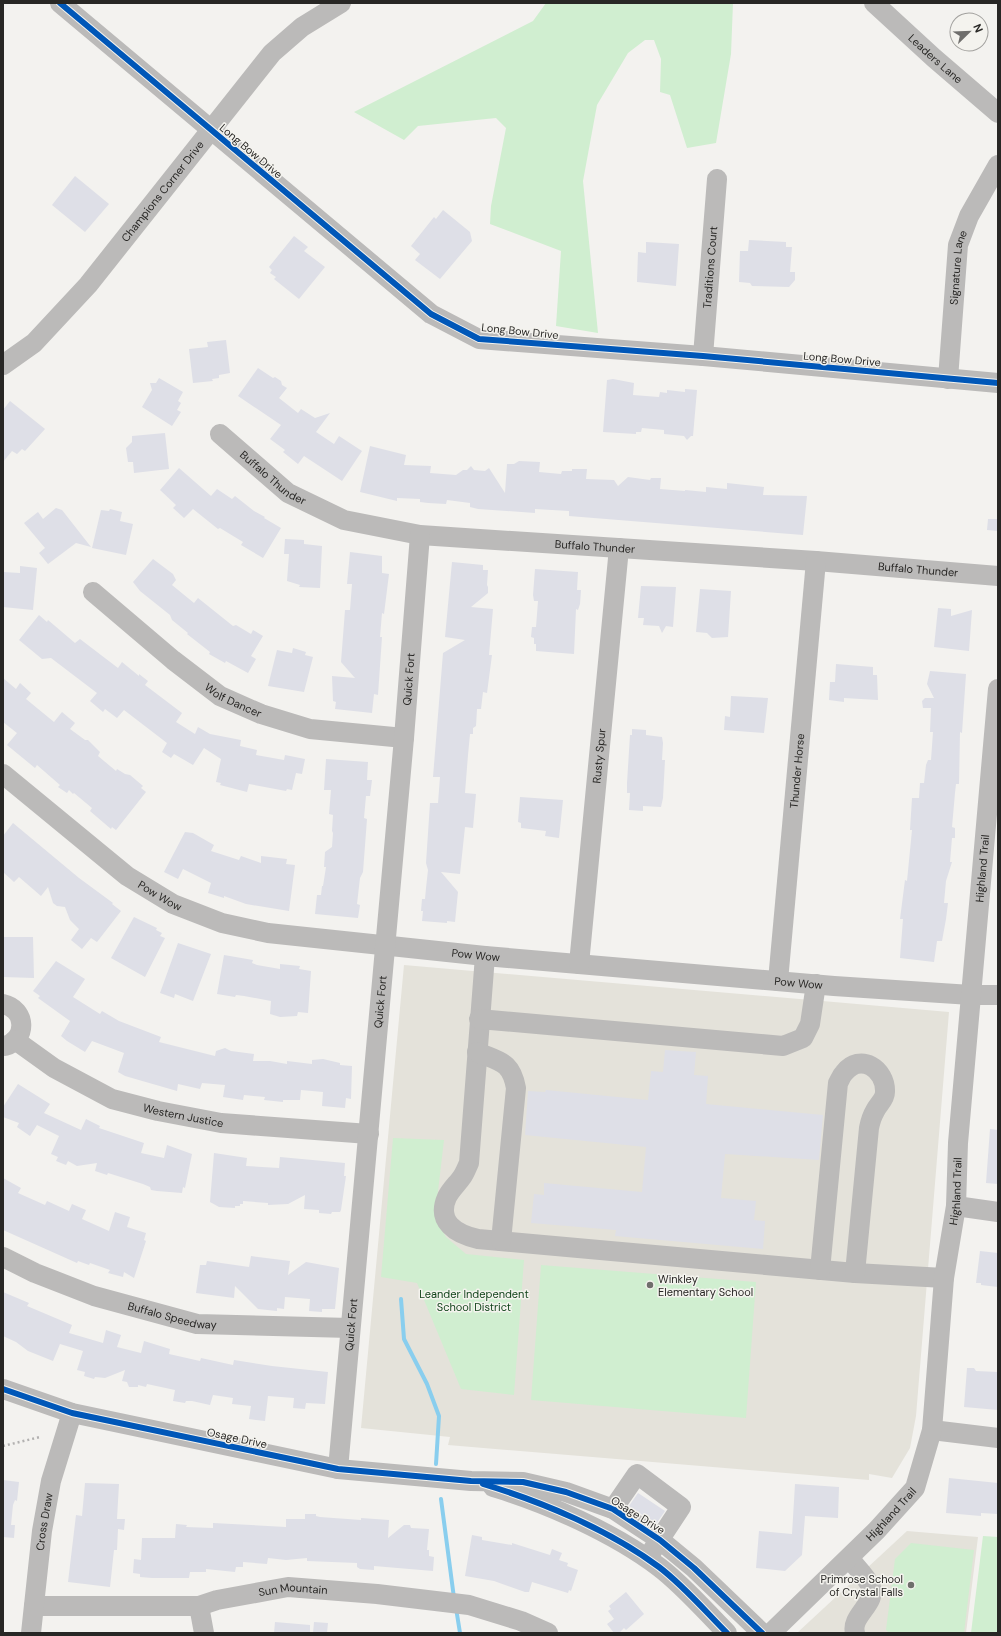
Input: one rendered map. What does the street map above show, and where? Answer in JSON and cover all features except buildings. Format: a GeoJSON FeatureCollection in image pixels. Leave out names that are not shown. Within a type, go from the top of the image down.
{"type":"FeatureCollection","features":[{"type":"Feature","properties":{"kind":"street","name":"Long Bow Drive"},"geometry":{"type":"LineString","coordinates":[[60,3],[431,314],[479,338],[703,356],[998,383]]}},
{"type":"Feature","properties":{"kind":"street","name":"Champions Corner Drive"},"geometry":{"type":"LineString","coordinates":[[3,365],[34,343],[88,285],[272,53],[302,27],[341,3]]}},
{"type":"Feature","properties":{"kind":"street","name":"Leaders Lane"},"geometry":{"type":"LineString","coordinates":[[874,3],[934,58],[998,113]]}},
{"type":"Feature","properties":{"kind":"street","name":"Signature Lane"},"geometry":{"type":"LineString","coordinates":[[948,379],[958,245],[969,216],[998,165]]}},
{"type":"Feature","properties":{"kind":"street","name":"Traditions Court"},"geometry":{"type":"LineString","coordinates":[[703,356],[717,179]]}},
{"type":"Feature","properties":{"kind":"street","name":"Buffalo Thunder"},"geometry":{"type":"LineString","coordinates":[[220,434],[288,493],[344,520],[420,534],[816,560],[998,576]]}},
{"type":"Feature","properties":{"kind":"street","name":"Quick Fort"},"geometry":{"type":"LineString","coordinates":[[338,1469],[386,946],[420,534]]}},
{"type":"Feature","properties":{"kind":"street","name":"Rusty Spur"},"geometry":{"type":"LineString","coordinates":[[579,964],[619,548]]}},
{"type":"Feature","properties":{"kind":"street","name":"Thunder Horse"},"geometry":{"type":"LineString","coordinates":[[778,981],[816,560]]}},
{"type":"Feature","properties":{"kind":"street","name":"Wolf Dancer"},"geometry":{"type":"LineString","coordinates":[[93,592],[173,660],[220,696],[261,714],[310,729],[404,738]]}},
{"type":"Feature","properties":{"kind":"street","name":"Highland Trail"},"geometry":{"type":"LineString","coordinates":[[771,1633],[849,1558],[915,1488],[932,1430],[944,1278],[956,1206],[958,1143],[998,689]]}},
{"type":"Feature","properties":{"kind":"street","name":"Pow Wow"},"geometry":{"type":"LineString","coordinates":[[3,774],[127,876],[173,904],[222,923],[268,933],[485,956],[816,984],[971,995],[998,995]]}},
{"type":"Feature","properties":{"kind":"street"},"geometry":{"type":"LineString","coordinates":[[485,956],[469,1163],[463,1176],[447,1196],[444,1210],[452,1230],[478,1239],[855,1273],[944,1278]]}},
{"type":"Feature","properties":{"kind":"street"},"geometry":{"type":"LineString","coordinates":[[479,1019],[783,1046],[803,1038],[810,1024],[816,984]]}},
{"type":"Feature","properties":{"kind":"street","name":"Western Justice"},"geometry":{"type":"LineString","coordinates":[[3,1004],[10,1006],[19,1013],[22,1024],[20,1035],[9,1044],[112,1099],[158,1111],[221,1123],[369,1134]]}},
{"type":"Feature","properties":{"kind":"street"},"geometry":{"type":"LineString","coordinates":[[477,1052],[506,1064],[513,1074],[516,1088],[502,1241]]}},
{"type":"Feature","properties":{"kind":"street"},"geometry":{"type":"LineString","coordinates":[[820,1270],[838,1084],[844,1072],[852,1066],[862,1064],[871,1065],[880,1071],[884,1079],[886,1093],[874,1111],[869,1128],[855,1273]]}},
{"type":"Feature","properties":{"kind":"street"},"geometry":{"type":"LineString","coordinates":[[956,1206],[998,1212]]}},
{"type":"Feature","properties":{"kind":"street","name":"Buffalo Speedway"},"geometry":{"type":"LineString","coordinates":[[3,1257],[35,1273],[94,1296],[197,1324],[350,1328]]}},
{"type":"Feature","properties":{"kind":"street","name":"Osage Drive"},"geometry":{"type":"LineString","coordinates":[[3,1389],[72,1413],[338,1469],[471,1481],[523,1482],[546,1486],[573,1494],[613,1509],[660,1540],[694,1568],[762,1633]]}},
{"type":"Feature","properties":{"kind":"street","name":"Cross Draw"},"geometry":{"type":"LineString","coordinates":[[31,1633],[42,1532],[51,1482],[72,1413]]}},
{"type":"Feature","properties":{"kind":"street"},"geometry":{"type":"LineString","coordinates":[[932,1430],[998,1438]]}},
{"type":"Feature","properties":{"kind":"street"},"geometry":{"type":"LineString","coordinates":[[613,1509],[637,1474],[681,1506],[647,1559]]}},
{"type":"Feature","properties":{"kind":"street","name":"Osage Drive"},"geometry":{"type":"LineString","coordinates":[[471,1481],[506,1491],[555,1510],[623,1544],[659,1568],[682,1588],[727,1633]]}},
{"type":"Feature","properties":{"kind":"street"},"geometry":{"type":"LineString","coordinates":[[849,1558],[871,1586],[872,1594],[854,1623],[854,1633]]}},
{"type":"Feature","properties":{"kind":"street","name":"Sun Mountain"},"geometry":{"type":"LineString","coordinates":[[34,1606],[199,1606],[217,1600],[288,1587],[469,1605],[521,1621],[548,1633]]}},
{"type":"Feature","properties":{"kind":"street"},"geometry":{"type":"LineString","coordinates":[[199,1606],[204,1633]]}},
{"type":"Feature","properties":{"kind":"path"},"geometry":{"type":"LineString","coordinates":[[3,1446],[40,1437]]}},
{"type":"Feature","properties":{"kind":"shaded area","name":"Winkley Elementary School"},"geometry":{"type":"Polygon","coordinates":[[[404,965],[949,1012],[916,1416],[910,1448],[892,1478],[869,1474],[869,1480],[448,1445],[450,1437],[361,1428],[404,965]]]}},
{"type":"Feature","properties":{"kind":"shaded area","name":"Primrose School of Crystal Falls"},"geometry":{"type":"Polygon","coordinates":[[[907,1531],[978,1537],[966,1633],[797,1633],[907,1531]]]}},
{"type":"Feature","properties":{"kind":"green space"},"geometry":{"type":"Polygon","coordinates":[[[546,3],[733,3],[731,54],[716,143],[687,148],[670,95],[660,92],[661,59],[654,40],[645,40],[628,53],[597,105],[583,181],[598,333],[556,326],[561,251],[490,224],[491,206],[506,128],[496,118],[418,126],[404,140],[354,112],[533,21],[546,3]]]}},
{"type":"Feature","properties":{"kind":"green space","name":"Leander Independent School District"},"geometry":{"type":"Polygon","coordinates":[[[393,1138],[444,1140],[435,1217],[446,1237],[466,1254],[524,1260],[514,1395],[461,1389],[417,1283],[381,1277],[393,1138]]]}},
{"type":"Feature","properties":{"kind":"green space"},"geometry":{"type":"Polygon","coordinates":[[[541,1265],[756,1282],[746,1418],[531,1400],[541,1265]]]}},
{"type":"Feature","properties":{"kind":"green space"},"geometry":{"type":"Polygon","coordinates":[[[983,1536],[998,1537],[998,1633],[971,1633],[983,1536]]]}},
{"type":"Feature","properties":{"kind":"green space"},"geometry":{"type":"Polygon","coordinates":[[[911,1543],[974,1550],[964,1633],[889,1633],[886,1630],[895,1559],[911,1543]]]}},
{"type":"Feature","properties":{"kind":"waterway"},"geometry":{"type":"LineString","coordinates":[[401,1299],[404,1339],[427,1384],[439,1416],[436,1464]]}},
{"type":"Feature","properties":{"kind":"waterway"},"geometry":{"type":"LineString","coordinates":[[441,1499],[454,1598]]}},
{"type":"Feature","properties":{"kind":"waterway"},"geometry":{"type":"LineString","coordinates":[[456,1608],[460,1633]]}},
{"type":"Feature","properties":{"kind":"cycle path"},"geometry":{"type":"LineString","coordinates":[[60,3],[431,314],[479,339],[703,356],[998,383]]}},
{"type":"Feature","properties":{"kind":"cycle path"},"geometry":{"type":"LineString","coordinates":[[3,1389],[72,1413],[338,1469],[471,1481],[523,1482],[566,1492],[613,1509],[660,1540],[694,1568],[762,1633]]}},
{"type":"Feature","properties":{"kind":"cycle path"},"geometry":{"type":"LineString","coordinates":[[483,1484],[552,1508],[619,1541],[659,1567],[677,1582],[727,1633]]}},
{"type":"Feature","properties":{"kind":"place","name":"Winkley Elementary School"},"geometry":{"type":"Point","coordinates":[650,1285]}},
{"type":"Feature","properties":{"kind":"place","name":"Primrose School of Crystal Falls"},"geometry":{"type":"Point","coordinates":[911,1585]}}]}
